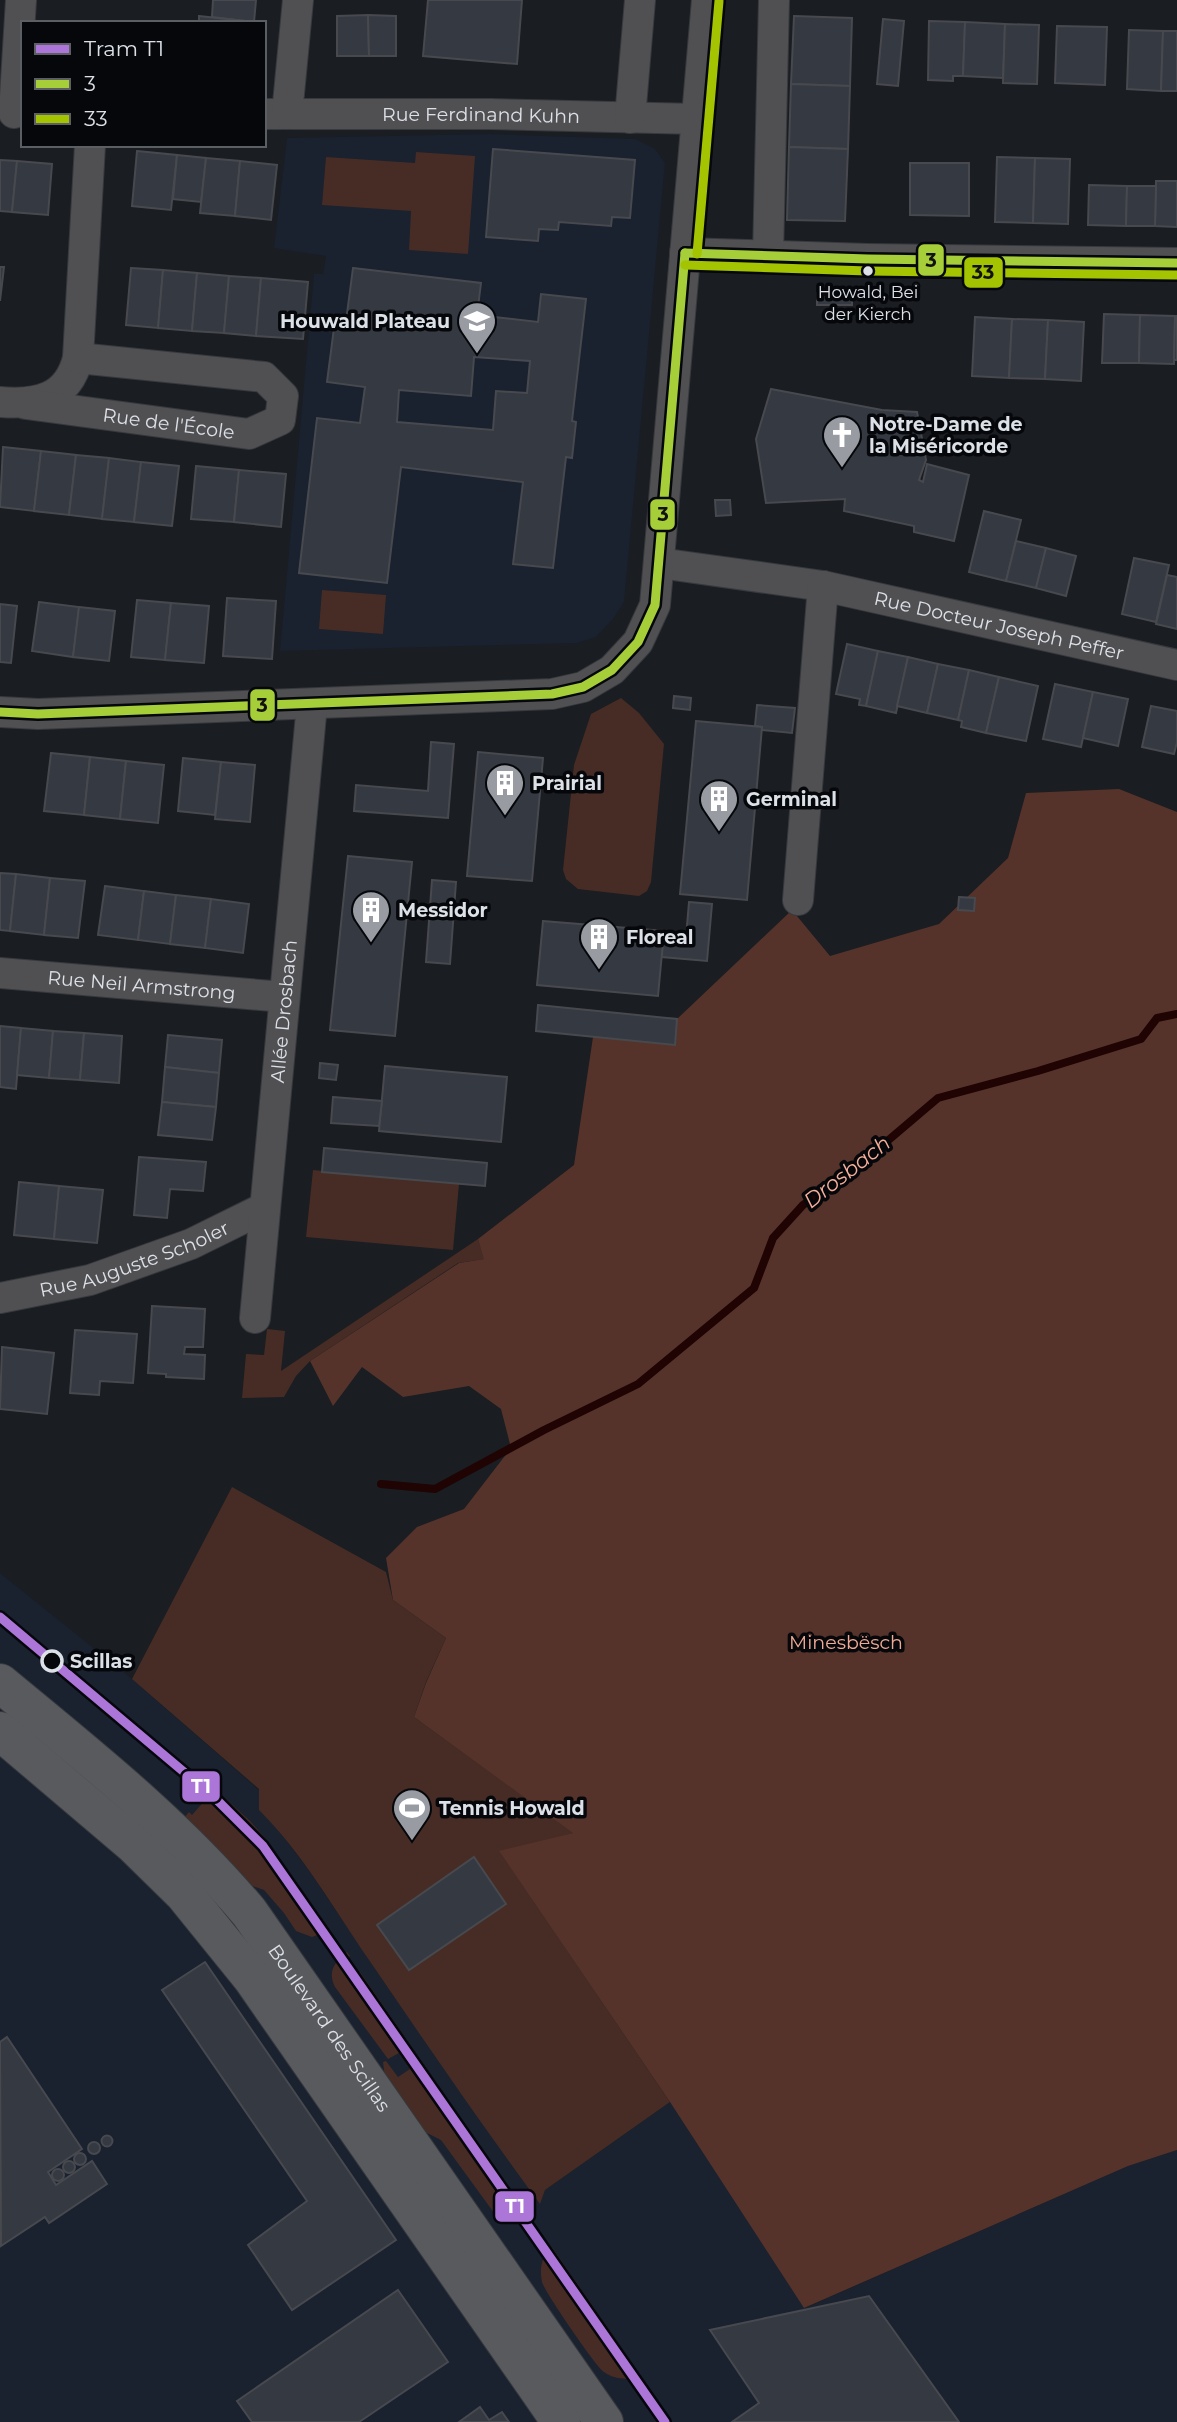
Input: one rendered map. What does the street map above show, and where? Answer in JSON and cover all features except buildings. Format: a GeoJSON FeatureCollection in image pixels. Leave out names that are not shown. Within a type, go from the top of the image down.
{"type":"FeatureCollection","features":[{"type":"Feature","properties":{"kind":"main road","name":"Boulevard des Scillas"},"geometry":{"type":"LineString","coordinates":[[0,1683],[143,1803],[220,1877],[249,1912],[604,2422]]}},
{"type":"Feature","properties":{"kind":"main road","name":"Boulevard des Scillas"},"geometry":{"type":"LineString","coordinates":[[0,1731],[133,1844],[192,1905],[252,1978],[561,2422]]}},
{"type":"Feature","properties":{"kind":"street"},"geometry":{"type":"LineString","coordinates":[[12,113],[21,0]]}},
{"type":"Feature","properties":{"kind":"street"},"geometry":{"type":"LineString","coordinates":[[276,114],[298,0]]}},
{"type":"Feature","properties":{"kind":"street"},"geometry":{"type":"LineString","coordinates":[[630,118],[640,0]]}},
{"type":"Feature","properties":{"kind":"street"},"geometry":{"type":"LineString","coordinates":[[0,712],[38,715],[539,694],[583,687],[612,670],[638,642],[655,605],[707,0]]}},
{"type":"Feature","properties":{"kind":"street"},"geometry":{"type":"LineString","coordinates":[[768,256],[774,0]]}},
{"type":"Feature","properties":{"kind":"street","name":"Rue Ferdinand Kuhn"},"geometry":{"type":"LineString","coordinates":[[276,114],[490,114],[697,119]]}},
{"type":"Feature","properties":{"kind":"street","name":"Rue de l'École"},"geometry":{"type":"LineString","coordinates":[[13,403],[58,393],[75,371],[78,358],[90,147]]}},
{"type":"Feature","properties":{"kind":"street"},"geometry":{"type":"LineString","coordinates":[[685,253],[1177,263]]}},
{"type":"Feature","properties":{"kind":"street","name":"Rue de l'École"},"geometry":{"type":"LineString","coordinates":[[13,403],[248,434],[279,420],[283,396],[264,377],[78,358]]}},
{"type":"Feature","properties":{"kind":"street","name":"Rue Docteur Joseph Peffer"},"geometry":{"type":"LineString","coordinates":[[659,563],[823,586],[1177,665]]}},
{"type":"Feature","properties":{"kind":"street"},"geometry":{"type":"LineString","coordinates":[[798,900],[823,586]]}},
{"type":"Feature","properties":{"kind":"street","name":"Allée Drosbach"},"geometry":{"type":"LineString","coordinates":[[255,1318],[312,704]]}},
{"type":"Feature","properties":{"kind":"street","name":"Rue Neil Armstrong"},"geometry":{"type":"LineString","coordinates":[[0,972],[284,997]]}},
{"type":"Feature","properties":{"kind":"street","name":"Rue Auguste Scholer"},"geometry":{"type":"LineString","coordinates":[[0,1298],[90,1280],[191,1244],[264,1208]]}},
{"type":"Feature","properties":{"kind":"shaded area","name":"Houwald Plateau"},"geometry":{"type":"Polygon","coordinates":[[[489,134],[635,139],[655,149],[665,163],[624,602],[596,637],[577,643],[280,651],[314,274],[323,274],[326,256],[274,248],[287,138],[489,134]]]}},
{"type":"Feature","properties":{"kind":"shaded area"},"geometry":{"type":"Polygon","coordinates":[[[416,152],[475,156],[468,254],[409,250],[411,211],[322,205],[326,157],[415,163],[416,152]]]}},
{"type":"Feature","properties":{"kind":"shaded area"},"geometry":{"type":"Polygon","coordinates":[[[322,590],[386,595],[383,634],[319,629],[322,590]]]}},
{"type":"Feature","properties":{"kind":"shaded area"},"geometry":{"type":"Polygon","coordinates":[[[621,698],[639,713],[664,744],[651,882],[647,891],[639,896],[578,889],[566,879],[563,870],[574,765],[591,714],[621,698]]]}},
{"type":"Feature","properties":{"kind":"shaded area"},"geometry":{"type":"Polygon","coordinates":[[[313,1170],[459,1184],[453,1250],[306,1237],[313,1170]]]}},
{"type":"Feature","properties":{"kind":"shaded area"},"geometry":{"type":"Polygon","coordinates":[[[478,1239],[485,1259],[458,1263],[310,1361],[296,1376],[284,1397],[242,1398],[246,1354],[264,1355],[267,1329],[285,1331],[281,1371],[478,1239]]]}},
{"type":"Feature","properties":{"kind":"shaded area","name":"Tennis Howald"},"geometry":{"type":"Polygon","coordinates":[[[232,1487],[386,1572],[393,1600],[446,1638],[414,1717],[574,1833],[500,1852],[670,2102],[545,2190],[540,2204],[432,2052],[304,1863],[259,1810],[259,1789],[132,1679],[232,1487]]]}},
{"type":"Feature","properties":{"kind":"shaded area"},"geometry":{"type":"Polygon","coordinates":[[[0,1573],[132,1679],[259,1790],[259,1810],[276,1827],[310,1872],[540,2203],[545,2190],[670,2102],[805,2308],[1128,2166],[1177,2150],[1177,2422],[0,2422],[0,1573]]]}},
{"type":"Feature","properties":{"kind":"shaded area"},"geometry":{"type":"Polygon","coordinates":[[[215,1789],[266,1839],[330,1930],[312,1937],[296,1931],[264,1890],[247,1884],[182,1820],[189,1812],[192,1815],[215,1789]]]}},
{"type":"Feature","properties":{"kind":"shaded area"},"geometry":{"type":"Polygon","coordinates":[[[347,1952],[350,1956],[339,1965],[349,1980],[360,1972],[524,2210],[515,2218],[497,2217],[441,2140],[425,2132],[385,2078],[383,2062],[386,2061],[398,2077],[410,2069],[399,2053],[388,2059],[335,1987],[332,1972],[339,1959],[347,1952]]]}},
{"type":"Feature","properties":{"kind":"shaded area"},"geometry":{"type":"Polygon","coordinates":[[[551,2246],[641,2376],[613,2377],[604,2372],[591,2357],[542,2282],[542,2263],[551,2246]]]}},
{"type":"Feature","properties":{"kind":"green space","name":"Minesbësch"},"geometry":{"type":"Polygon","coordinates":[[[1119,789],[1177,812],[1177,2150],[1128,2166],[804,2308],[670,2102],[499,1851],[573,1833],[414,1717],[446,1638],[393,1600],[386,1558],[417,1527],[464,1509],[511,1448],[501,1409],[469,1386],[403,1397],[362,1367],[333,1406],[310,1361],[459,1263],[484,1259],[478,1239],[574,1165],[593,1037],[675,1045],[677,1019],[792,910],[830,956],[939,924],[1008,858],[1026,793],[1119,789]]]}},
{"type":"Feature","properties":{"kind":"waterway","name":"Drosbach"},"geometry":{"type":"LineString","coordinates":[[381,1484],[435,1489],[544,1430],[638,1384],[754,1288],[773,1238],[803,1205],[865,1160],[938,1098],[1141,1039],[1157,1018],[1177,1014]]}},
{"type":"Feature","properties":{"kind":"tram line","name":"T1"},"geometry":{"type":"LineString","coordinates":[[0,1617],[216,1799],[263,1846],[665,2422]]}},
{"type":"Feature","properties":{"kind":"transit line","name":"33"},"geometry":{"type":"LineString","coordinates":[[697,254],[719,1]]}},
{"type":"Feature","properties":{"kind":"transit line","name":"3"},"geometry":{"type":"LineString","coordinates":[[685,253],[868,259],[1177,263]]}},
{"type":"Feature","properties":{"kind":"transit line","name":"3"},"geometry":{"type":"LineString","coordinates":[[0,712],[38,714],[552,694],[583,687],[612,670],[638,642],[655,605],[685,253]]}},
{"type":"Feature","properties":{"kind":"transit line","name":"33"},"geometry":{"type":"LineString","coordinates":[[685,265],[868,271],[1177,275]]}},
{"type":"Feature","properties":{"kind":"place","name":"Howald, Bei der Kierch"},"geometry":{"type":"Point","coordinates":[868,271]}},
{"type":"Feature","properties":{"kind":"place","name":"Houwald Plateau"},"geometry":{"type":"Point","coordinates":[477,355]}},
{"type":"Feature","properties":{"kind":"place","name":"Notre-Dame de la Miséricorde"},"geometry":{"type":"Point","coordinates":[842,469]}},
{"type":"Feature","properties":{"kind":"place","name":"Prairial"},"geometry":{"type":"Point","coordinates":[505,817]}},
{"type":"Feature","properties":{"kind":"place","name":"Germinal"},"geometry":{"type":"Point","coordinates":[719,833]}},
{"type":"Feature","properties":{"kind":"place","name":"Messidor"},"geometry":{"type":"Point","coordinates":[371,944]}},
{"type":"Feature","properties":{"kind":"place","name":"Floreal"},"geometry":{"type":"Point","coordinates":[599,971]}},
{"type":"Feature","properties":{"kind":"place","name":"Scillas"},"geometry":{"type":"Point","coordinates":[52,1661]}},
{"type":"Feature","properties":{"kind":"place","name":"Tennis Howald"},"geometry":{"type":"Point","coordinates":[412,1842]}}]}
